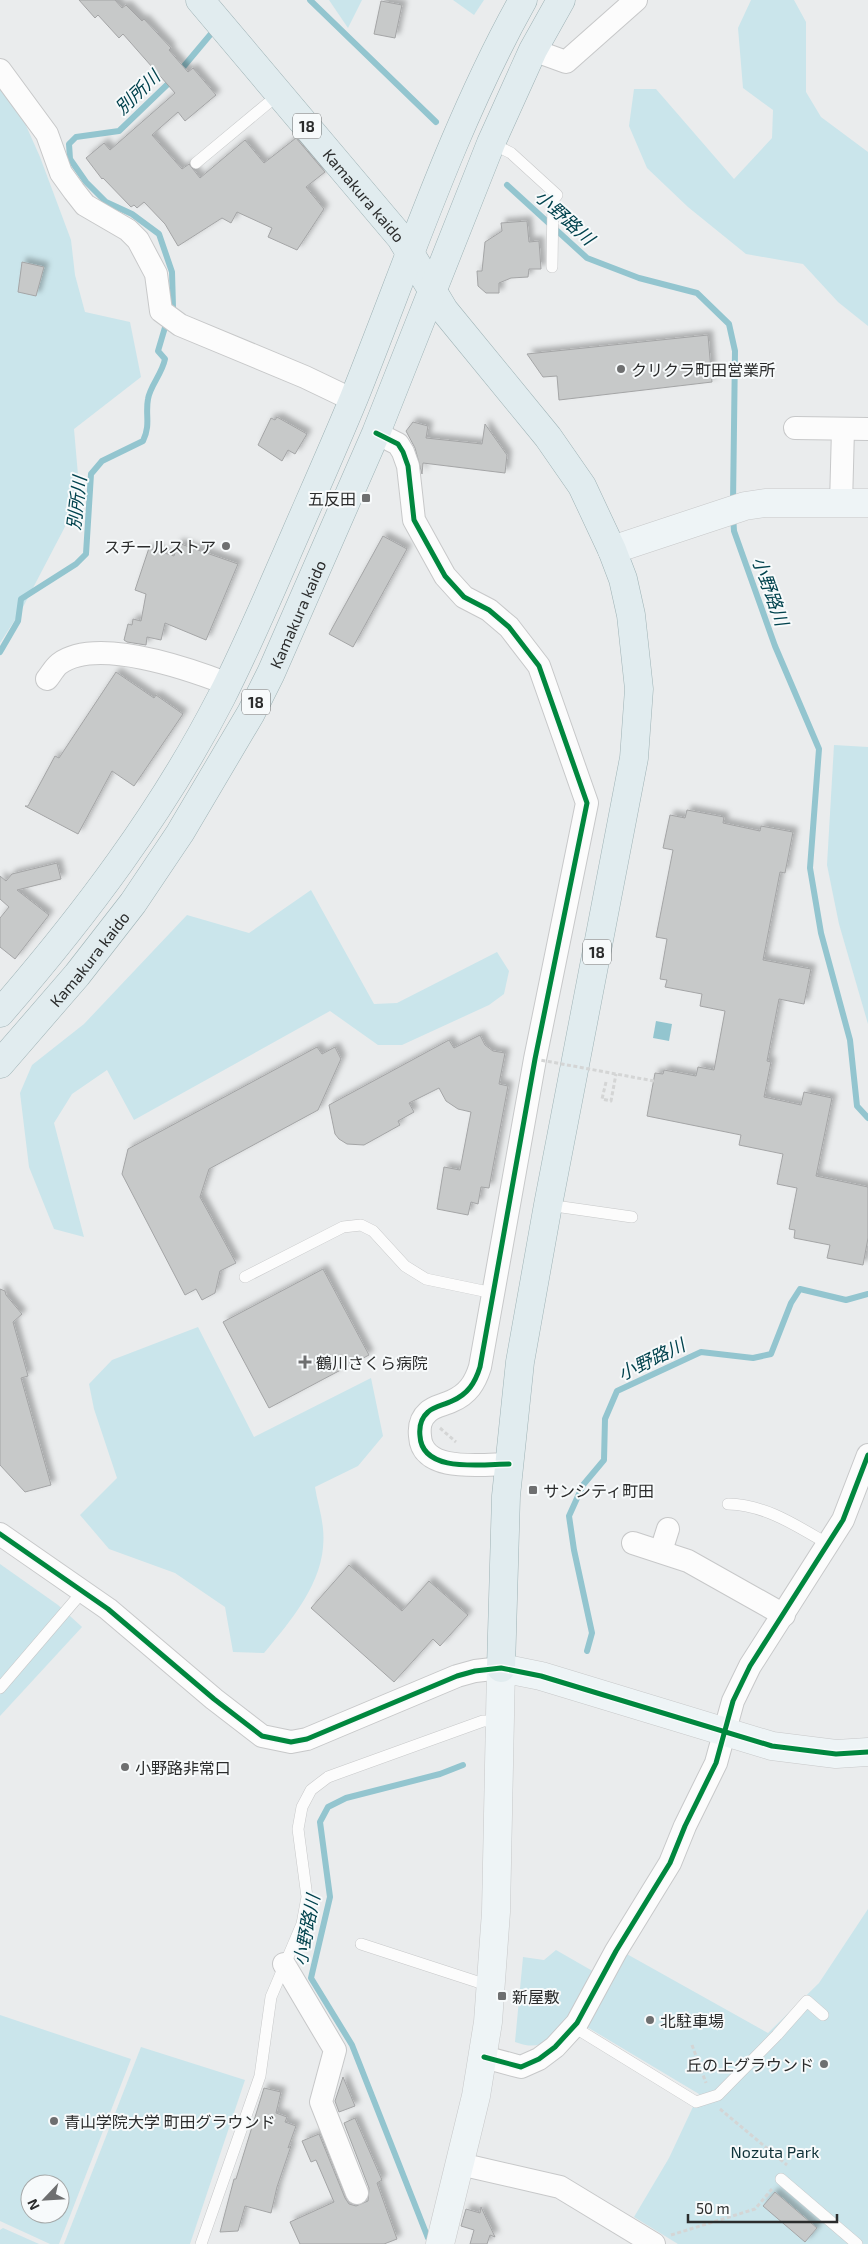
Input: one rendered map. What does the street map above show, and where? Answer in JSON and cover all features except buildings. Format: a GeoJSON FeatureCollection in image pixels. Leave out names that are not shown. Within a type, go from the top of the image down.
{"type":"FeatureCollection","features":[{"type":"Feature","properties":{"kind":"main road","name":"Kamakura kaido"},"geometry":{"type":"LineString","coordinates":[[0,1064],[106,939],[180,833],[212,781],[271,673],[376,433],[433,293],[401,238],[200,0]]}},
{"type":"Feature","properties":{"kind":"main road","name":"18"},"geometry":{"type":"LineString","coordinates":[[411,254],[462,124],[502,37],[523,0]]}},
{"type":"Feature","properties":{"kind":"main road","name":"18"},"geometry":{"type":"LineString","coordinates":[[502,1668],[503,1559],[509,1464],[520,1362],[548,1205],[626,806],[638,727],[639,689],[631,615],[623,579],[597,516],[566,461],[433,293],[492,143],[532,50],[561,0]]}},
{"type":"Feature","properties":{"kind":"main road","name":"Kamakura kaido"},"geometry":{"type":"LineString","coordinates":[[0,1013],[76,924],[107,882],[167,792],[228,684],[268,598],[353,400],[411,254]]}},
{"type":"Feature","properties":{"kind":"street"},"geometry":{"type":"LineString","coordinates":[[532,50],[566,62],[636,0]]}},
{"type":"Feature","properties":{"kind":"street"},"geometry":{"type":"LineString","coordinates":[[0,70],[47,134],[61,173],[74,192],[85,205],[128,230],[138,240],[156,274],[162,311],[180,325],[305,377],[353,400]]}},
{"type":"Feature","properties":{"kind":"street"},"geometry":{"type":"LineString","coordinates":[[795,428],[868,429]]}},
{"type":"Feature","properties":{"kind":"street"},"geometry":{"type":"LineString","coordinates":[[841,504],[843,429]]}},
{"type":"Feature","properties":{"kind":"street"},"geometry":{"type":"LineString","coordinates":[[376,433],[398,444],[403,452],[408,466],[414,520],[445,576],[464,596],[489,610],[509,627],[539,666],[587,803],[535,1059],[480,1367],[475,1382],[466,1393],[430,1410],[422,1419],[419,1429],[420,1441],[427,1452],[438,1461],[450,1465],[509,1464]]}},
{"type":"Feature","properties":{"kind":"street"},"geometry":{"type":"LineString","coordinates":[[612,550],[745,506],[765,503],[868,503]]}},
{"type":"Feature","properties":{"kind":"street"},"geometry":{"type":"LineString","coordinates":[[47,679],[59,664],[95,651],[135,656],[197,673],[228,684]]}},
{"type":"Feature","properties":{"kind":"street"},"geometry":{"type":"LineString","coordinates":[[484,2057],[521,2067],[539,2060],[574,2027],[616,1951],[670,1863],[716,1763],[733,1701],[750,1666],[843,1520],[868,1455]]}},
{"type":"Feature","properties":{"kind":"street"},"geometry":{"type":"LineString","coordinates":[[661,1551],[668,1529]]}},
{"type":"Feature","properties":{"kind":"street"},"geometry":{"type":"LineString","coordinates":[[0,1534],[108,1609],[214,1699],[262,1736],[272,1740],[291,1742],[307,1739],[457,1676],[475,1671],[502,1668],[588,1690],[724,1733],[772,1746],[836,1754],[868,1752]]}},
{"type":"Feature","properties":{"kind":"street"},"geometry":{"type":"LineString","coordinates":[[633,1543],[688,1561],[784,1615]]}},
{"type":"Feature","properties":{"kind":"street"},"geometry":{"type":"LineString","coordinates":[[440,2244],[484,2057],[492,1987],[502,1668]]}},
{"type":"Feature","properties":{"kind":"street"},"geometry":{"type":"LineString","coordinates":[[284,1964],[335,2050],[321,2102],[357,2193]]}},
{"type":"Feature","properties":{"kind":"street"},"geometry":{"type":"LineString","coordinates":[[460,2164],[560,2187],[652,2243]]}},
{"type":"Feature","properties":{"kind":"lane"},"geometry":{"type":"LineString","coordinates":[[196,163],[279,94]]}},
{"type":"Feature","properties":{"kind":"lane"},"geometry":{"type":"LineString","coordinates":[[492,143],[511,152],[557,195],[553,200],[552,267]]}},
{"type":"Feature","properties":{"kind":"lane"},"geometry":{"type":"LineString","coordinates":[[548,1205],[632,1216]]}},
{"type":"Feature","properties":{"kind":"lane"},"geometry":{"type":"LineString","coordinates":[[245,1277],[343,1227],[361,1226],[373,1231],[405,1266],[426,1279],[493,1293]]}},
{"type":"Feature","properties":{"kind":"lane"},"geometry":{"type":"LineString","coordinates":[[728,1504],[748,1504],[777,1514],[828,1544]]}},
{"type":"Feature","properties":{"kind":"lane"},"geometry":{"type":"LineString","coordinates":[[0,1688],[83,1591]]}},
{"type":"Feature","properties":{"kind":"lane"},"geometry":{"type":"LineString","coordinates":[[201,2244],[260,2076],[271,1997],[302,1924],[307,1897],[298,1829],[302,1807],[311,1790],[328,1777],[483,1721],[501,1725]]}},
{"type":"Feature","properties":{"kind":"lane"},"geometry":{"type":"LineString","coordinates":[[361,1944],[492,1987]]}},
{"type":"Feature","properties":{"kind":"lane"},"geometry":{"type":"LineString","coordinates":[[574,2027],[696,2102],[718,2095],[777,2035],[807,2001],[822,2015]]}},
{"type":"Feature","properties":{"kind":"lane"},"geometry":{"type":"LineString","coordinates":[[781,2179],[857,2244]]}},
{"type":"Feature","properties":{"kind":"path"},"geometry":{"type":"LineString","coordinates":[[535,1059],[654,1080]]}},
{"type":"Feature","properties":{"kind":"path"},"geometry":{"type":"LineString","coordinates":[[606,1082],[602,1099],[611,1101],[616,1074]]}},
{"type":"Feature","properties":{"kind":"path"},"geometry":{"type":"LineString","coordinates":[[430,1410],[448,1437],[459,1444]]}},
{"type":"Feature","properties":{"kind":"path"},"geometry":{"type":"LineString","coordinates":[[692,2045],[714,2104],[788,2166]]}},
{"type":"Feature","properties":{"kind":"path"},"geometry":{"type":"LineString","coordinates":[[652,2243],[755,2209]]}},
{"type":"Feature","properties":{"kind":"green space"},"geometry":{"type":"Polygon","coordinates":[[[329,0],[362,0],[348,28],[329,0]]]}},
{"type":"Feature","properties":{"kind":"green space"},"geometry":{"type":"Polygon","coordinates":[[[453,0],[484,0],[474,15],[453,0]]]}},
{"type":"Feature","properties":{"kind":"green space"},"geometry":{"type":"Polygon","coordinates":[[[751,0],[794,0],[806,22],[806,92],[821,117],[868,152],[868,326],[838,302],[803,264],[746,254],[688,207],[647,168],[629,126],[634,89],[656,89],[734,179],[772,138],[773,110],[743,88],[738,28],[751,0]]]}},
{"type":"Feature","properties":{"kind":"green space"},"geometry":{"type":"Polygon","coordinates":[[[0,67],[40,157],[71,240],[75,275],[85,312],[130,322],[141,377],[74,429],[80,498],[22,609],[0,643],[0,67]]]}},
{"type":"Feature","properties":{"kind":"green space"},"geometry":{"type":"Polygon","coordinates":[[[834,745],[868,747],[868,1024],[839,924],[827,865],[834,745]]]}},
{"type":"Feature","properties":{"kind":"green space"},"geometry":{"type":"Polygon","coordinates":[[[311,890],[374,1004],[397,1003],[497,952],[509,971],[504,994],[489,1005],[402,1045],[378,1045],[330,1011],[134,1120],[107,1070],[72,1094],[54,1123],[84,1237],[54,1229],[29,1167],[20,1093],[32,1065],[84,1024],[187,915],[249,933],[311,890]]]}},
{"type":"Feature","properties":{"kind":"green space"},"geometry":{"type":"Polygon","coordinates":[[[198,1327],[254,1437],[371,1378],[383,1436],[358,1466],[315,1487],[323,1529],[323,1547],[320,1564],[314,1581],[297,1611],[264,1653],[233,1652],[225,1607],[175,1573],[109,1549],[80,1515],[117,1478],[94,1409],[89,1384],[112,1360],[198,1327]]]}},
{"type":"Feature","properties":{"kind":"green space"},"geometry":{"type":"Polygon","coordinates":[[[0,1564],[58,1605],[82,1627],[0,1716],[0,1564]]]}},
{"type":"Feature","properties":{"kind":"green space","name":"Nozuta Park"},"geometry":{"type":"Polygon","coordinates":[[[868,1909],[868,2244],[678,2244],[634,2217],[669,2158],[699,2094],[572,2018],[553,2037],[541,2044],[533,2046],[515,2042],[523,1957],[544,1960],[556,1950],[610,1981],[625,1953],[768,2033],[819,1983],[868,1909]]]}},
{"type":"Feature","properties":{"kind":"green space","name":"青山学院大学 町田グラウンド"},"geometry":{"type":"Polygon","coordinates":[[[0,2015],[131,2059],[70,2216],[70,2174],[20,2174],[20,2224],[67,2224],[59,2244],[50,2244],[0,2221],[0,2015]]]}},
{"type":"Feature","properties":{"kind":"green space"},"geometry":{"type":"Polygon","coordinates":[[[141,2047],[245,2080],[190,2244],[64,2244],[141,2047]]]}},
{"type":"Feature","properties":{"kind":"green space"},"geometry":{"type":"Polygon","coordinates":[[[3,2228],[39,2244],[0,2244],[0,2230],[3,2228]]]}},
{"type":"Feature","properties":{"kind":"water"},"geometry":{"type":"Polygon","coordinates":[[[656,1021],[672,1024],[669,1041],[653,1038],[656,1021]]]}},
{"type":"Feature","properties":{"kind":"waterway","name":"小野路川"},"geometry":{"type":"LineString","coordinates":[[310,0],[436,122]]}},
{"type":"Feature","properties":{"kind":"waterway","name":"別所川"},"geometry":{"type":"LineString","coordinates":[[179,72],[210,35]]}},
{"type":"Feature","properties":{"kind":"waterway","name":"別所川"},"geometry":{"type":"LineString","coordinates":[[172,80],[119,131],[76,137],[69,144],[70,159],[86,182],[106,202],[132,214],[159,234],[172,272],[173,307]]}},
{"type":"Feature","properties":{"kind":"waterway","name":"小野路川"},"geometry":{"type":"LineString","coordinates":[[507,185],[587,258],[639,278],[697,293],[729,324],[735,351],[733,503]]}},
{"type":"Feature","properties":{"kind":"waterway","name":"別所川"},"geometry":{"type":"LineString","coordinates":[[0,652],[18,621],[21,599],[76,564],[86,554],[91,474],[102,461],[143,441],[147,430],[149,394],[165,359],[158,351],[166,324]]}},
{"type":"Feature","properties":{"kind":"waterway","name":"小野路川"},"geometry":{"type":"LineString","coordinates":[[733,516],[734,531],[775,646],[819,749],[810,868],[821,933],[850,1040],[857,1106],[868,1118]]}},
{"type":"Feature","properties":{"kind":"waterway","name":"小野路川"},"geometry":{"type":"LineString","coordinates":[[587,1651],[592,1633],[574,1550],[569,1516],[583,1485],[604,1460],[605,1419],[617,1391],[701,1352],[753,1358],[771,1354],[791,1303],[800,1289],[846,1300],[868,1294]]}},
{"type":"Feature","properties":{"kind":"waterway","name":"小野路川"},"geometry":{"type":"LineString","coordinates":[[428,2238],[352,2045],[311,1978],[330,1897],[320,1822],[328,1807],[346,1798],[440,1774],[463,1765]]}},
{"type":"Feature","properties":{"kind":"cycle path"},"geometry":{"type":"LineString","coordinates":[[376,433],[398,444],[403,452],[408,466],[414,520],[445,576],[464,597],[489,610],[509,627],[539,666],[587,803],[535,1059],[480,1367],[476,1378],[467,1391],[458,1398],[430,1410],[423,1417],[420,1426],[423,1448],[431,1456],[442,1462],[470,1465],[509,1464]]}},
{"type":"Feature","properties":{"kind":"cycle path"},"geometry":{"type":"LineString","coordinates":[[484,2057],[521,2067],[539,2059],[555,2047],[577,2023],[616,1951],[670,1863],[685,1826],[716,1763],[733,1701],[750,1666],[843,1520],[868,1455]]}},
{"type":"Feature","properties":{"kind":"cycle path"},"geometry":{"type":"LineString","coordinates":[[0,1534],[108,1609],[214,1699],[262,1736],[291,1742],[307,1739],[457,1676],[475,1671],[501,1668],[541,1676],[772,1746],[836,1754],[868,1752]]}},
{"type":"Feature","properties":{"kind":"place","name":"クリクラ町田営業所"},"geometry":{"type":"Point","coordinates":[621,369]}},
{"type":"Feature","properties":{"kind":"place","name":"五反田"},"geometry":{"type":"Point","coordinates":[366,498]}},
{"type":"Feature","properties":{"kind":"place","name":"スチールストア"},"geometry":{"type":"Point","coordinates":[226,546]}},
{"type":"Feature","properties":{"kind":"place","name":"鶴川さくら病院"},"geometry":{"type":"Point","coordinates":[305,1362]}},
{"type":"Feature","properties":{"kind":"place","name":"サンシティ町田"},"geometry":{"type":"Point","coordinates":[533,1490]}},
{"type":"Feature","properties":{"kind":"place","name":"小野路非常口"},"geometry":{"type":"Point","coordinates":[125,1767]}},
{"type":"Feature","properties":{"kind":"place","name":"新屋敷"},"geometry":{"type":"Point","coordinates":[502,1996]}},
{"type":"Feature","properties":{"kind":"place","name":"北駐車場"},"geometry":{"type":"Point","coordinates":[650,2020]}},
{"type":"Feature","properties":{"kind":"place","name":"丘の上グラウンド"},"geometry":{"type":"Point","coordinates":[824,2064]}},
{"type":"Feature","properties":{"kind":"place","name":"青山学院大学 町田グラウンド"},"geometry":{"type":"Point","coordinates":[54,2121]}}]}
